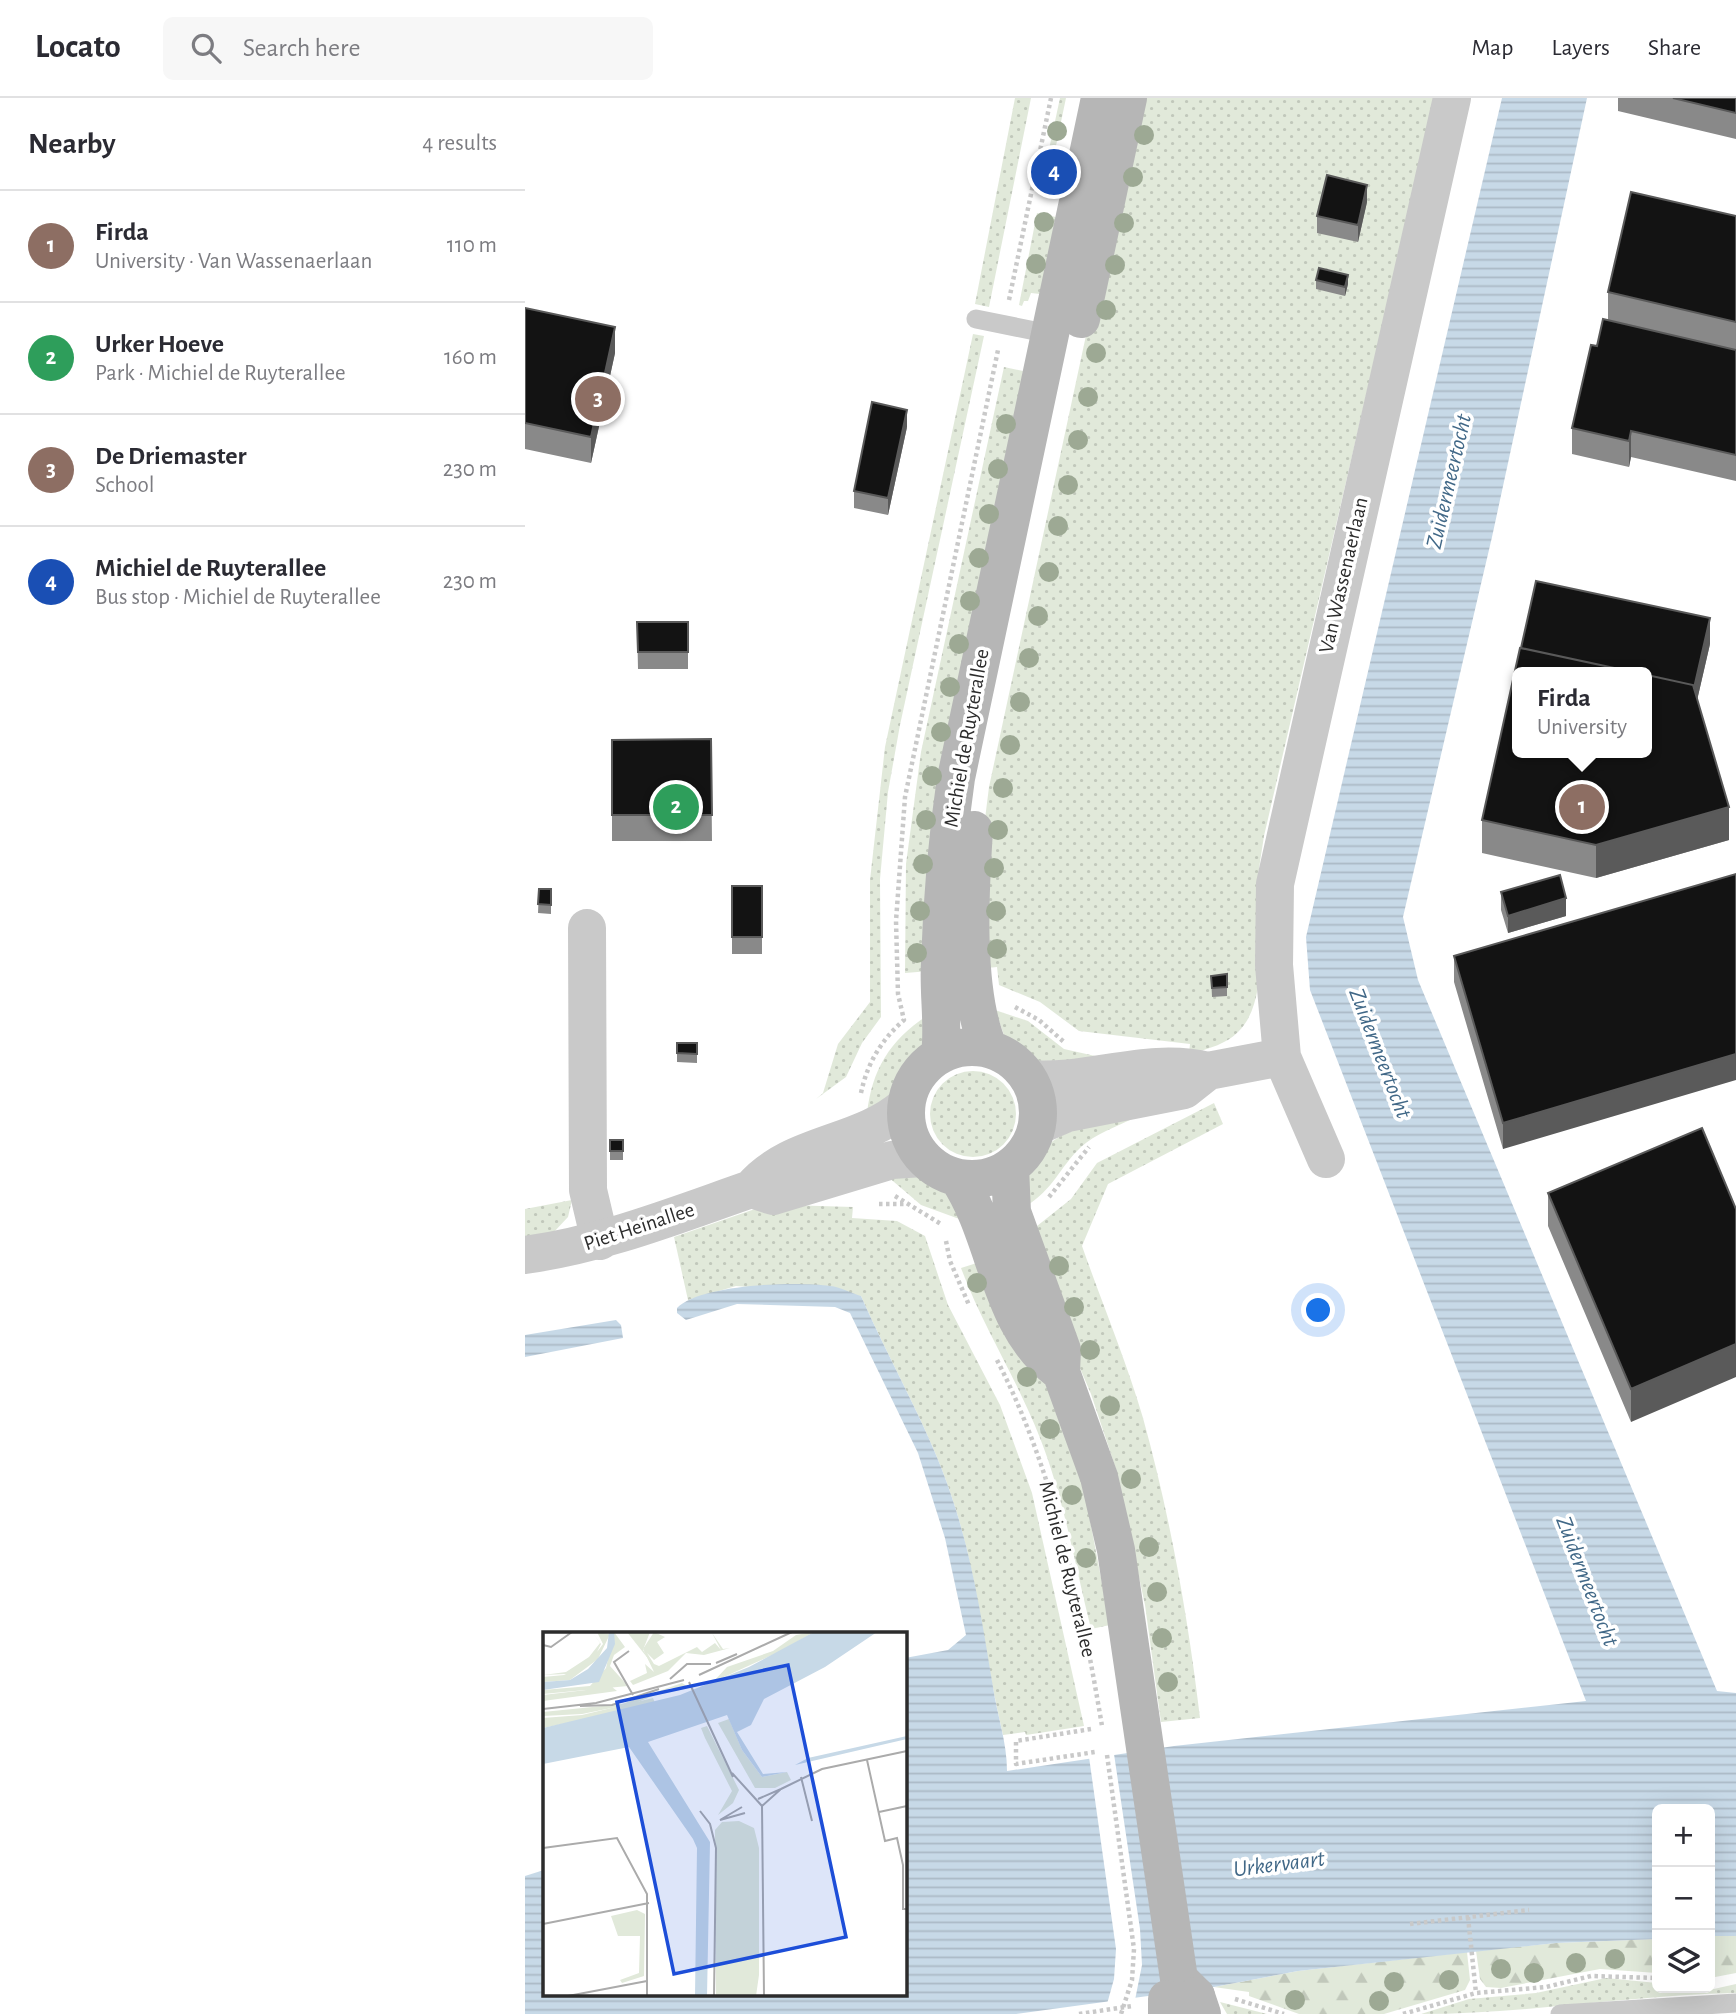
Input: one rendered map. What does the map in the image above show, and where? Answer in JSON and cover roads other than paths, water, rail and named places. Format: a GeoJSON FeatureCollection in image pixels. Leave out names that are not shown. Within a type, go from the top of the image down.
{"type":"FeatureCollection","features":[{"type":"Feature","properties":{"kind":"main road","name":"Michiel de Ruyterallee"},"geometry":{"type":"LineString","coordinates":[[940,1055],[940,967],[945,869],[956,778],[1100,98]]}},
{"type":"Feature","properties":{"kind":"main road","name":"Michiel de Ruyterallee"},"geometry":{"type":"LineString","coordinates":[[989,1049],[982,1034],[978,1009],[972,919],[977,807],[1000,685],[1128,98]]}},
{"type":"Feature","properties":{"kind":"main road"},"geometry":{"type":"LineString","coordinates":[[964,1047],[989,1049],[1012,1060],[1029,1079],[1037,1102],[1037,1126],[1029,1146],[1010,1167],[985,1178],[958,1178],[939,1171],[923,1158],[908,1134],[905,1106],[914,1080],[940,1055],[964,1047]]}},
{"type":"Feature","properties":{"kind":"main road","name":"Michiel de Ruyterallee"},"geometry":{"type":"LineString","coordinates":[[1010,1167],[1012,1212],[1062,1350],[1061,1372],[1089,1446],[1108,1515],[1147,1750],[1179,1979],[1196,1996],[1202,2014]]}},
{"type":"Feature","properties":{"kind":"main road","name":"Michiel de Ruyterallee"},"geometry":{"type":"LineString","coordinates":[[958,1178],[973,1202],[1000,1281],[1019,1323],[1041,1357],[1061,1372]]}},
{"type":"Feature","properties":{"kind":"main road","name":"Michiel de Ruyterallee"},"geometry":{"type":"LineString","coordinates":[[1167,2014],[1167,1999],[1179,1979]]}},
{"type":"Feature","properties":{"kind":"street","name":"Van Wassenaerlaan"},"geometry":{"type":"LineString","coordinates":[[1326,1159],[1282,1057],[1274,965],[1275,884],[1452,98]]}},
{"type":"Feature","properties":{"kind":"street"},"geometry":{"type":"LineString","coordinates":[[587,928],[588,1190],[600,1241]]}},
{"type":"Feature","properties":{"kind":"street"},"geometry":{"type":"LineString","coordinates":[[1029,1079],[1063,1080],[1181,1064],[1208,1071],[1282,1057]]}},
{"type":"Feature","properties":{"kind":"street"},"geometry":{"type":"LineString","coordinates":[[1037,1126],[1067,1113],[1184,1090],[1208,1071]]}},
{"type":"Feature","properties":{"kind":"street","name":"Piet Heinallee"},"geometry":{"type":"LineString","coordinates":[[525,1255],[600,1241],[674,1218],[751,1189],[766,1170],[881,1124],[905,1106]]}},
{"type":"Feature","properties":{"kind":"street","name":"Piet Heinallee"},"geometry":{"type":"LineString","coordinates":[[751,1189],[773,1196],[892,1160],[923,1158]]}},
{"type":"Feature","properties":{"kind":"lane"},"geometry":{"type":"LineString","coordinates":[[976,318],[1050,334]]}},
{"type":"Feature","properties":{"kind":"lane"},"geometry":{"type":"LineString","coordinates":[[1560,2014],[1736,2003]]}},
{"type":"Feature","properties":{"kind":"water"},"geometry":{"type":"Polygon","coordinates":[[[1502,98],[1587,98],[1492,537],[1403,917],[1418,980],[1717,1691],[1736,1693],[1736,1936],[1715,1936],[1715,1804],[1652,1804],[1652,1939],[1556,1943],[1298,1971],[1214,1987],[1016,2014],[525,2014],[525,1876],[543,1870],[543,1996],[907,1996],[907,1658],[948,1650],[966,1635],[945,1538],[918,1453],[850,1313],[835,1307],[737,1304],[686,1320],[677,1313],[677,1308],[689,1300],[706,1294],[750,1286],[795,1284],[834,1287],[861,1296],[936,1455],[956,1510],[977,1598],[1004,1739],[1007,1771],[1174,1746],[1586,1701],[1310,990],[1306,937],[1502,98]]]}},
{"type":"Feature","properties":{"kind":"water"},"geometry":{"type":"Polygon","coordinates":[[[616,1320],[621,1325],[623,1338],[525,1357],[525,1335],[616,1320]]]}},
{"type":"Feature","properties":{"kind":"place","name":"Michiel de Ruyterallee"},"geometry":{"type":"Point","coordinates":[1054,172]}},
{"type":"Feature","properties":{"kind":"place","name":"De Driemaster"},"geometry":{"type":"Point","coordinates":[598,399]}},
{"type":"Feature","properties":{"kind":"place","name":"Urker Hoeve"},"geometry":{"type":"Point","coordinates":[676,807]}},
{"type":"Feature","properties":{"kind":"place","name":"Firda"},"geometry":{"type":"Point","coordinates":[1582,807]}},
{"type":"Feature","properties":{"kind":"water label","name":"Zuidermeertocht"},"geometry":{"type":"Point","coordinates":[1448,481]}},
{"type":"Feature","properties":{"kind":"water label","name":"Zuidermeertocht"},"geometry":{"type":"Point","coordinates":[1381,1053]}},
{"type":"Feature","properties":{"kind":"water label","name":"Zuidermeertocht"},"geometry":{"type":"Point","coordinates":[1588,1581]}},
{"type":"Feature","properties":{"kind":"water label","name":"Urkervaart"},"geometry":{"type":"Point","coordinates":[1279,1863]}}]}
